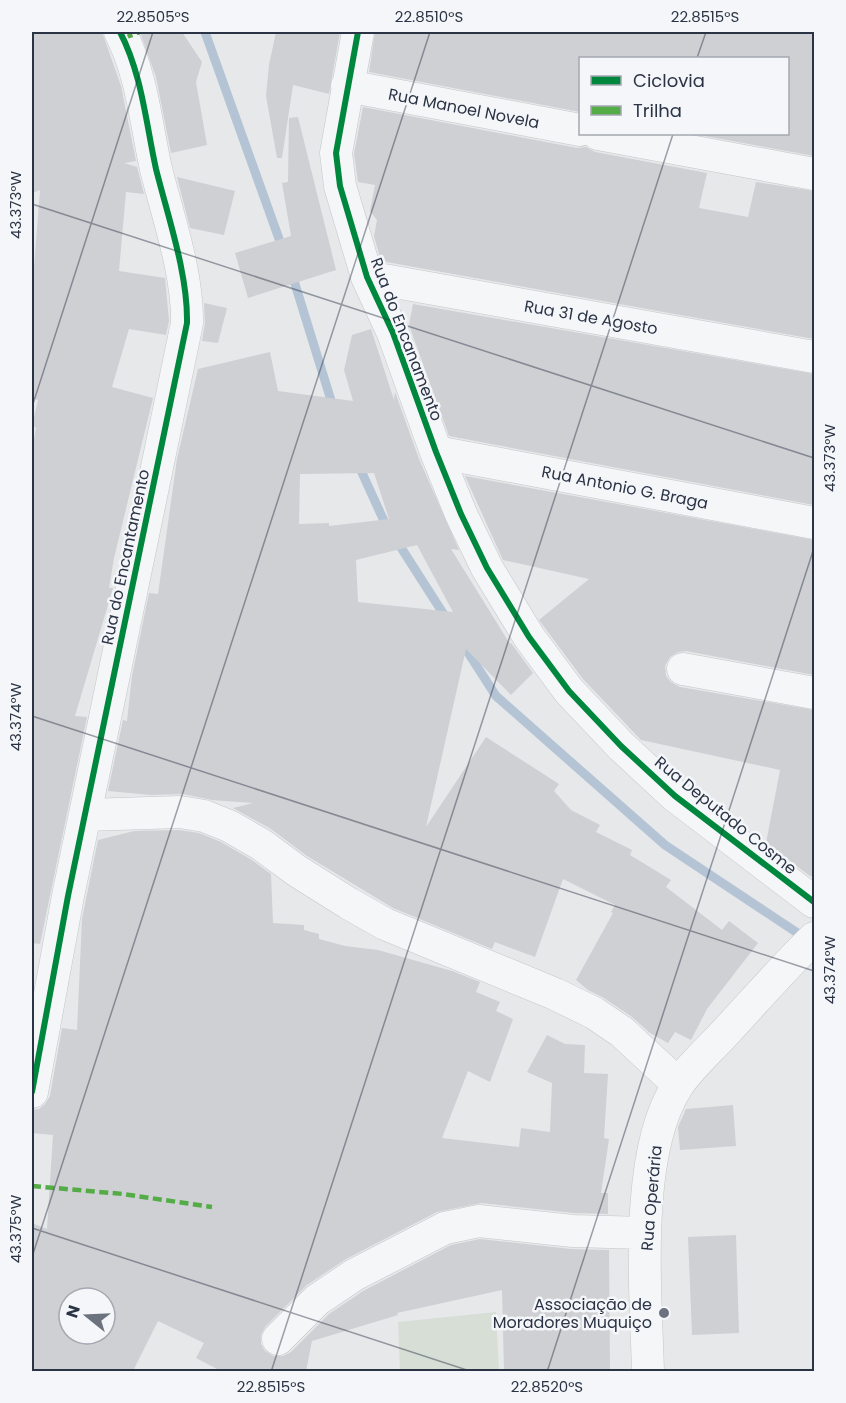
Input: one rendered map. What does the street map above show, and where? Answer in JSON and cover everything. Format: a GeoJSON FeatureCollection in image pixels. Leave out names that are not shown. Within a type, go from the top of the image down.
{"type":"FeatureCollection","features":[{"type":"Feature","properties":{"kind":"street","name":"Rua do Encantamento"},"geometry":{"type":"LineString","coordinates":[[32,1092],[68,896],[188,323],[188,305],[184,284],[156,166],[142,93],[120,32]]}},
{"type":"Feature","properties":{"kind":"street","name":"Rua do Encanamento"},"geometry":{"type":"LineString","coordinates":[[358,32],[336,153],[346,212],[359,246],[367,277],[393,333],[461,514],[487,568],[529,637]]}},
{"type":"Feature","properties":{"kind":"street","name":"Rua Manoel Novela"},"geometry":{"type":"LineString","coordinates":[[347,86],[579,130]]}},
{"type":"Feature","properties":{"kind":"street"},"geometry":{"type":"LineString","coordinates":[[603,135],[814,174]]}},
{"type":"Feature","properties":{"kind":"street","name":"Rua 31 de Agosto"},"geometry":{"type":"LineString","coordinates":[[367,277],[814,357]]}},
{"type":"Feature","properties":{"kind":"street","name":"Rua Antonio G. Braga"},"geometry":{"type":"LineString","coordinates":[[436,452],[814,523]]}},
{"type":"Feature","properties":{"kind":"street","name":"Rua Deputado Cosme"},"geometry":{"type":"LineString","coordinates":[[529,637],[569,691],[675,796],[814,902]]}},
{"type":"Feature","properties":{"kind":"street"},"geometry":{"type":"LineString","coordinates":[[683,669],[814,693]]}},
{"type":"Feature","properties":{"kind":"street"},"geometry":{"type":"LineString","coordinates":[[86,815],[180,812],[204,816],[229,826],[262,845],[338,897],[385,924],[555,994],[594,1013],[622,1032],[678,1084]]}},
{"type":"Feature","properties":{"kind":"street","name":"Rua Operária"},"geometry":{"type":"LineString","coordinates":[[648,1371],[645,1233],[653,1155],[659,1130],[678,1084],[788,963],[814,938]]}},
{"type":"Feature","properties":{"kind":"street"},"geometry":{"type":"LineString","coordinates":[[278,1339],[317,1300],[354,1275],[445,1228],[479,1221],[573,1231],[645,1233]]}},
{"type":"Feature","properties":{"kind":"shaded area"},"geometry":{"type":"Polygon","coordinates":[[[496,1312],[499,1371],[400,1371],[398,1322],[496,1312]]]}},
{"type":"Feature","properties":{"kind":"building"},"geometry":{"type":"Polygon","coordinates":[[[32,32],[102,32],[121,86],[136,161],[124,163],[137,167],[144,194],[126,192],[119,271],[165,278],[169,321],[166,335],[129,329],[112,387],[153,398],[114,558],[109,588],[113,588],[75,716],[87,717],[40,944],[32,943],[32,449],[36,428],[32,425],[38,400],[32,398],[32,267],[34,267],[40,190],[32,193],[32,32]]]}},
{"type":"Feature","properties":{"kind":"building"},"geometry":{"type":"Polygon","coordinates":[[[140,32],[182,32],[202,62],[196,82],[207,145],[171,153],[156,77],[140,32]]]}},
{"type":"Feature","properties":{"kind":"building"},"geometry":{"type":"Polygon","coordinates":[[[276,32],[340,32],[329,94],[293,85],[282,158],[277,158],[266,96],[269,65],[276,32]]]}},
{"type":"Feature","properties":{"kind":"building"},"geometry":{"type":"Polygon","coordinates":[[[375,32],[814,32],[814,156],[699,135],[789,135],[789,57],[579,57],[579,112],[369,72],[375,32]]]}},
{"type":"Feature","properties":{"kind":"building"},"geometry":{"type":"Polygon","coordinates":[[[363,107],[577,148],[586,147],[595,152],[707,173],[699,208],[748,217],[756,182],[814,191],[814,339],[381,261],[374,236],[377,220],[370,211],[375,185],[358,182],[354,154],[363,107]]]}},
{"type":"Feature","properties":{"kind":"building"},"geometry":{"type":"Polygon","coordinates":[[[298,117],[336,270],[248,298],[235,253],[291,236],[282,183],[288,182],[289,118],[298,117]]]}},
{"type":"Feature","properties":{"kind":"building"},"geometry":{"type":"Polygon","coordinates":[[[177,177],[235,191],[224,235],[190,228],[177,177]]]}},
{"type":"Feature","properties":{"kind":"building"},"geometry":{"type":"Polygon","coordinates":[[[204,303],[227,308],[218,343],[202,341],[205,323],[204,303]]]}},
{"type":"Feature","properties":{"kind":"building"},"geometry":{"type":"Polygon","coordinates":[[[413,304],[814,374],[814,505],[449,436],[409,325],[413,304]]]}},
{"type":"Feature","properties":{"kind":"building"},"geometry":{"type":"Polygon","coordinates":[[[371,329],[394,400],[395,392],[419,459],[459,550],[451,549],[510,644],[533,673],[511,695],[466,649],[426,827],[486,737],[559,784],[554,791],[571,810],[600,825],[596,832],[632,850],[630,855],[671,880],[666,887],[722,930],[729,921],[758,943],[707,1009],[691,1040],[675,1032],[668,1043],[650,1033],[632,1017],[576,980],[613,913],[611,912],[615,905],[563,879],[535,957],[495,942],[492,949],[393,908],[307,856],[271,829],[233,808],[253,803],[212,800],[183,794],[151,795],[108,791],[123,720],[127,721],[132,676],[149,593],[158,594],[177,459],[198,369],[270,352],[278,391],[353,401],[344,370],[352,335],[371,329]],[[374,473],[300,474],[299,524],[329,523],[329,526],[389,519],[374,473]],[[417,545],[356,560],[358,602],[453,612],[417,545]]]}},
{"type":"Feature","properties":{"kind":"building"},"geometry":{"type":"Polygon","coordinates":[[[465,476],[814,540],[814,675],[686,651],[678,652],[670,657],[665,666],[666,676],[680,687],[814,710],[814,877],[766,843],[780,770],[641,740],[583,679],[539,620],[589,579],[503,560],[465,476]]]}},
{"type":"Feature","properties":{"kind":"building"},"geometry":{"type":"Polygon","coordinates":[[[179,830],[199,833],[221,842],[271,874],[273,923],[304,925],[304,930],[319,934],[319,939],[345,946],[378,950],[452,971],[480,982],[476,992],[500,1002],[496,1011],[513,1019],[490,1082],[468,1071],[442,1138],[519,1147],[521,1128],[550,1132],[552,1083],[527,1072],[547,1035],[565,1044],[585,1045],[584,1073],[608,1074],[604,1138],[609,1139],[601,1193],[608,1193],[608,1214],[574,1213],[481,1203],[437,1212],[346,1259],[307,1285],[265,1327],[261,1335],[261,1344],[265,1351],[273,1356],[283,1356],[291,1352],[329,1314],[363,1291],[451,1245],[480,1239],[571,1249],[609,1250],[610,1371],[504,1371],[502,1290],[397,1313],[398,1315],[312,1341],[306,1371],[221,1371],[196,1358],[204,1343],[158,1321],[133,1371],[32,1371],[32,1223],[47,1229],[53,1135],[32,1133],[32,1110],[39,1109],[50,1096],[62,1028],[77,1030],[82,919],[98,840],[134,831],[179,830]]]}},
{"type":"Feature","properties":{"kind":"building"},"geometry":{"type":"Polygon","coordinates":[[[733,1105],[736,1146],[680,1150],[678,1127],[686,1109],[733,1105]]]}},
{"type":"Feature","properties":{"kind":"building"},"geometry":{"type":"Polygon","coordinates":[[[736,1235],[739,1333],[692,1335],[688,1237],[736,1235]]]}},
{"type":"Feature","properties":{"kind":"waterway"},"geometry":{"type":"LineString","coordinates":[[205,32],[283,250]]}},
{"type":"Feature","properties":{"kind":"waterway"},"geometry":{"type":"LineString","coordinates":[[291,271],[334,410]]}},
{"type":"Feature","properties":{"kind":"waterway"},"geometry":{"type":"LineString","coordinates":[[358,464],[384,521],[448,621]]}},
{"type":"Feature","properties":{"kind":"waterway"},"geometry":{"type":"LineString","coordinates":[[460,640],[496,696],[665,845],[805,938]]}},
{"type":"Feature","properties":{"kind":"marked path"},"geometry":{"type":"LineString","coordinates":[[124,38],[140,32]]}},
{"type":"Feature","properties":{"kind":"marked path"},"geometry":{"type":"LineString","coordinates":[[32,1186],[123,1194],[212,1207]]}},
{"type":"Feature","properties":{"kind":"cycle path"},"geometry":{"type":"LineString","coordinates":[[32,1092],[68,896],[187,323],[181,265],[156,169],[134,65],[120,32]]}},
{"type":"Feature","properties":{"kind":"cycle path"},"geometry":{"type":"LineString","coordinates":[[358,32],[336,153],[340,186],[367,277],[393,333],[461,514],[487,568],[529,637],[569,691],[621,746],[675,796],[814,902]]}},
{"type":"Feature","properties":{"kind":"place","name":"Associação de Moradores Muquiço"},"geometry":{"type":"Point","coordinates":[664,1313]}}]}
